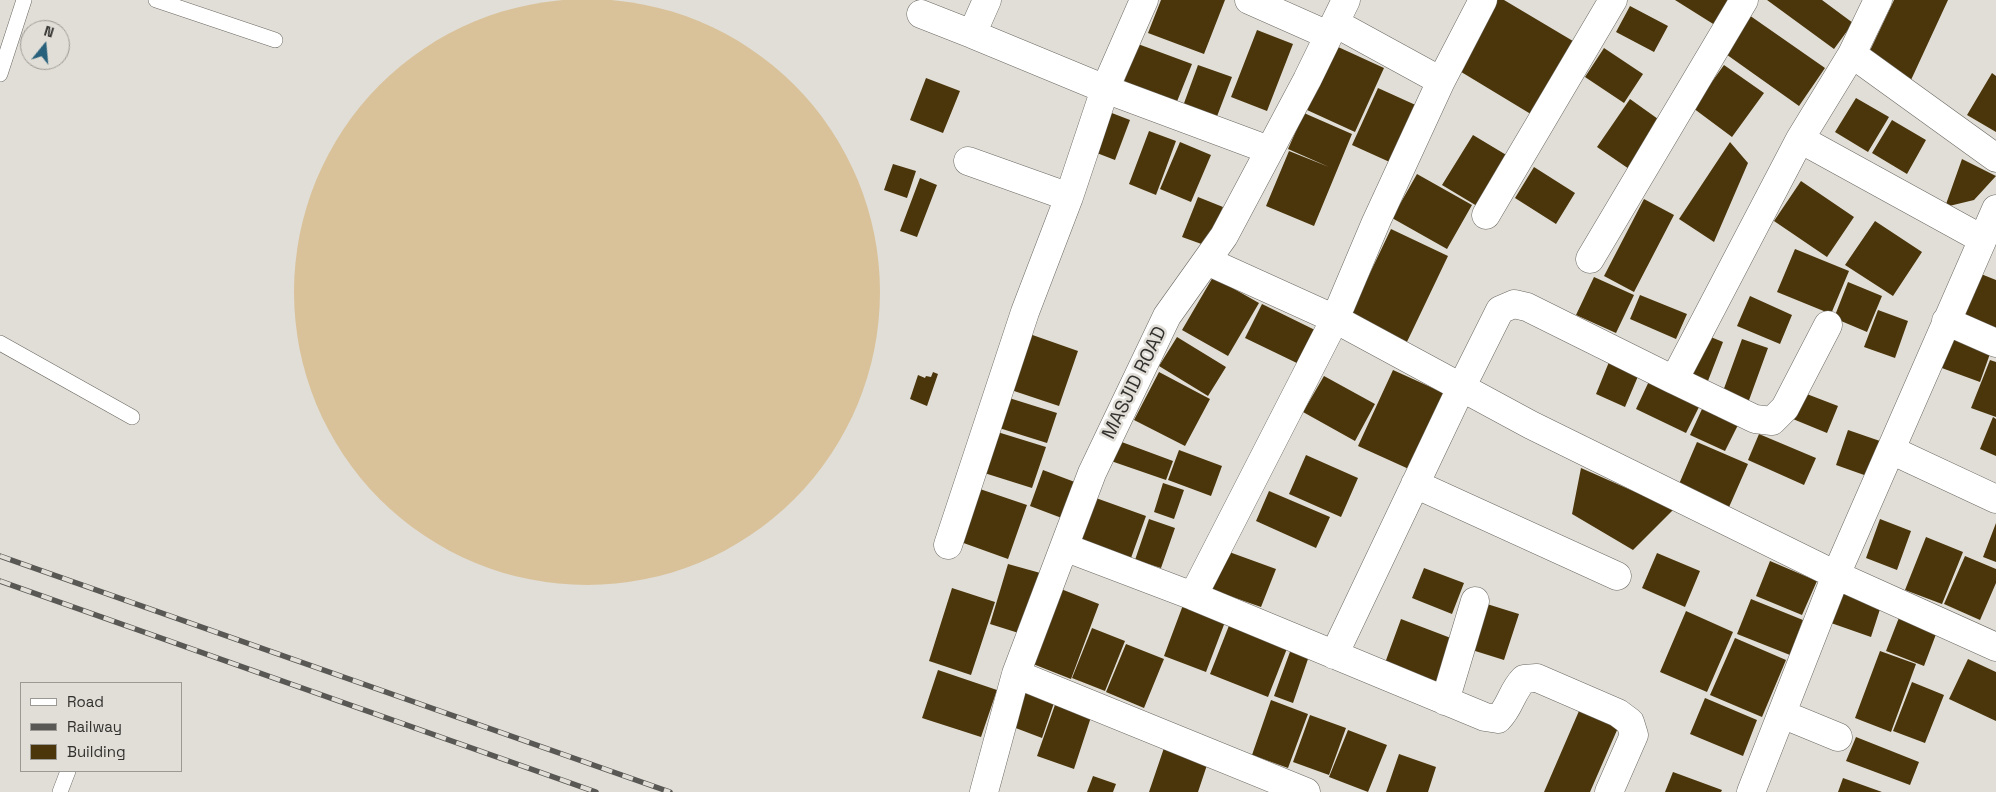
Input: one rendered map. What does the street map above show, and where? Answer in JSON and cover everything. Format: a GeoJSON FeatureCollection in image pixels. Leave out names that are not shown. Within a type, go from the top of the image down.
{"type":"FeatureCollection","features":[{"type":"Feature","properties":{"kind":"street"},"geometry":{"type":"LineString","coordinates":[[972,34],[987,0]]}},
{"type":"Feature","properties":{"kind":"street"},"geometry":{"type":"LineString","coordinates":[[948,545],[1025,312],[1069,197],[1105,89],[1144,0]]}},
{"type":"Feature","properties":{"kind":"street"},"geometry":{"type":"LineString","coordinates":[[1249,0],[1336,19],[1441,80]]}},
{"type":"Feature","properties":{"kind":"street"},"geometry":{"type":"LineString","coordinates":[[1193,596],[1335,319],[1376,222],[1441,80],[1483,0]]}},
{"type":"Feature","properties":{"kind":"street"},"geometry":{"type":"LineString","coordinates":[[1486,215],[1613,0]]}},
{"type":"Feature","properties":{"kind":"street"},"geometry":{"type":"LineString","coordinates":[[1590,259],[1744,0]]}},
{"type":"Feature","properties":{"kind":"street"},"geometry":{"type":"LineString","coordinates":[[1674,380],[1800,139],[1852,54],[1878,0]]}},
{"type":"Feature","properties":{"kind":"street"},"geometry":{"type":"LineString","coordinates":[[921,14],[1105,89],[1269,150]]}},
{"type":"Feature","properties":{"kind":"street","name":"MASJID ROAD"},"geometry":{"type":"LineString","coordinates":[[984,792],[1016,674],[1092,473],[1167,316],[1224,236],[1308,80],[1336,19]]}},
{"type":"Feature","properties":{"kind":"street"},"geometry":{"type":"LineString","coordinates":[[1852,54],[1996,158]]}},
{"type":"Feature","properties":{"kind":"street"},"geometry":{"type":"LineString","coordinates":[[1800,139],[1982,239]]}},
{"type":"Feature","properties":{"kind":"street"},"geometry":{"type":"LineString","coordinates":[[968,161],[1069,197]]}},
{"type":"Feature","properties":{"kind":"street"},"geometry":{"type":"LineString","coordinates":[[1751,792],[1836,575],[1996,209]]}},
{"type":"Feature","properties":{"kind":"street"},"geometry":{"type":"LineString","coordinates":[[1206,261],[1335,319],[1531,425],[1836,575],[1996,647]]}},
{"type":"Feature","properties":{"kind":"street"},"geometry":{"type":"LineString","coordinates":[[1334,656],[1500,310],[1514,304],[1526,307],[1755,419],[1772,421],[1785,408],[1828,325]]}},
{"type":"Feature","properties":{"kind":"street"},"geometry":{"type":"LineString","coordinates":[[1946,321],[1996,343]]}},
{"type":"Feature","properties":{"kind":"street"},"geometry":{"type":"LineString","coordinates":[[1891,450],[1996,500]]}},
{"type":"Feature","properties":{"kind":"street"},"geometry":{"type":"LineString","coordinates":[[1415,484],[1617,576]]}},
{"type":"Feature","properties":{"kind":"street"},"geometry":{"type":"LineString","coordinates":[[1064,547],[1193,596],[1485,717],[1498,719],[1506,711],[1516,687],[1524,679],[1537,678],[1618,713],[1630,722],[1634,735],[1609,792]]}},
{"type":"Feature","properties":{"kind":"street"},"geometry":{"type":"LineString","coordinates":[[1445,701],[1475,601]]}},
{"type":"Feature","properties":{"kind":"street"},"geometry":{"type":"LineString","coordinates":[[1016,674],[1306,792]]}},
{"type":"Feature","properties":{"kind":"street"},"geometry":{"type":"LineString","coordinates":[[1782,714],[1838,737]]}},
{"type":"Feature","properties":{"kind":"lane"},"geometry":{"type":"LineString","coordinates":[[0,74],[24,0]]}},
{"type":"Feature","properties":{"kind":"lane"},"geometry":{"type":"LineString","coordinates":[[156,0],[276,40]]}},
{"type":"Feature","properties":{"kind":"lane"},"geometry":{"type":"LineString","coordinates":[[0,343],[132,417]]}},
{"type":"Feature","properties":{"kind":"lane"},"geometry":{"type":"LineString","coordinates":[[60,792],[68,772]]}},
{"type":"Feature","properties":{"kind":"shaded area"},"geometry":{"type":"Polygon","coordinates":[[[587,-1],[644,5],[672,12],[699,22],[725,34],[750,49],[794,85],[830,129],[845,154],[857,180],[867,207],[874,235],[880,292],[874,349],[867,377],[857,404],[845,430],[830,455],[794,499],[750,535],[725,550],[699,562],[672,572],[644,579],[587,585],[530,579],[502,572],[475,562],[449,550],[424,535],[380,499],[344,455],[329,430],[317,404],[307,377],[300,349],[294,292],[300,235],[307,207],[317,180],[329,154],[344,129],[380,85],[424,49],[449,34],[475,22],[502,12],[530,5],[587,-1]]]}},
{"type":"Feature","properties":{"kind":"building"},"geometry":{"type":"Polygon","coordinates":[[[1161,0],[1225,0],[1204,54],[1148,33],[1161,0]]]}},
{"type":"Feature","properties":{"kind":"building"},"geometry":{"type":"Polygon","coordinates":[[[1494,0],[1504,0],[1578,44],[1534,116],[1453,67],[1494,0]]]}},
{"type":"Feature","properties":{"kind":"building"},"geometry":{"type":"Polygon","coordinates":[[[1675,0],[1735,0],[1718,27],[1675,0]]]}},
{"type":"Feature","properties":{"kind":"building"},"geometry":{"type":"Polygon","coordinates":[[[1767,0],[1822,0],[1853,23],[1834,49],[1767,0]]]}},
{"type":"Feature","properties":{"kind":"building"},"geometry":{"type":"Polygon","coordinates":[[[1894,0],[1948,0],[1911,80],[1866,59],[1894,0]]]}},
{"type":"Feature","properties":{"kind":"building"},"geometry":{"type":"Polygon","coordinates":[[[1630,6],[1668,26],[1654,52],[1616,32],[1630,6]]]}},
{"type":"Feature","properties":{"kind":"building"},"geometry":{"type":"Polygon","coordinates":[[[1749,15],[1825,68],[1799,106],[1723,52],[1749,15]]]}},
{"type":"Feature","properties":{"kind":"building"},"geometry":{"type":"Polygon","coordinates":[[[1257,30],[1293,44],[1267,111],[1231,97],[1257,30]]]}},
{"type":"Feature","properties":{"kind":"building"},"geometry":{"type":"Polygon","coordinates":[[[1138,44],[1192,64],[1176,104],[1123,84],[1138,44]]]}},
{"type":"Feature","properties":{"kind":"building"},"geometry":{"type":"Polygon","coordinates":[[[1336,46],[1384,68],[1355,132],[1307,110],[1336,46]]]}},
{"type":"Feature","properties":{"kind":"building"},"geometry":{"type":"Polygon","coordinates":[[[1604,48],[1643,74],[1624,103],[1585,77],[1604,48]]]}},
{"type":"Feature","properties":{"kind":"building"},"geometry":{"type":"Polygon","coordinates":[[[1198,65],[1232,77],[1216,119],[1183,106],[1198,65]]]}},
{"type":"Feature","properties":{"kind":"building"},"geometry":{"type":"Polygon","coordinates":[[[1724,65],[1764,93],[1732,137],[1693,108],[1724,65]]]}},
{"type":"Feature","properties":{"kind":"building"},"geometry":{"type":"Polygon","coordinates":[[[1992,73],[1996,76],[1996,132],[1967,115],[1992,73]]]}},
{"type":"Feature","properties":{"kind":"building"},"geometry":{"type":"Polygon","coordinates":[[[926,78],[960,91],[943,133],[910,120],[926,78]]]}},
{"type":"Feature","properties":{"kind":"building"},"geometry":{"type":"Polygon","coordinates":[[[1378,88],[1420,107],[1394,164],[1352,145],[1378,88]]]}},
{"type":"Feature","properties":{"kind":"building"},"geometry":{"type":"Polygon","coordinates":[[[1856,98],[1889,117],[1868,152],[1835,132],[1856,98]]]}},
{"type":"Feature","properties":{"kind":"building"},"geometry":{"type":"Polygon","coordinates":[[[1630,99],[1665,124],[1632,171],[1597,147],[1630,99]]]}},
{"type":"Feature","properties":{"kind":"building"},"geometry":{"type":"Polygon","coordinates":[[[1104,110],[1130,120],[1115,160],[1089,150],[1104,110]]]}},
{"type":"Feature","properties":{"kind":"building"},"geometry":{"type":"Polygon","coordinates":[[[1304,113],[1352,134],[1314,226],[1266,206],[1289,151],[1329,167],[1288,149],[1304,113]]]}},
{"type":"Feature","properties":{"kind":"building"},"geometry":{"type":"Polygon","coordinates":[[[1892,120],[1926,140],[1907,174],[1872,153],[1892,120]]]}},
{"type":"Feature","properties":{"kind":"building"},"geometry":{"type":"Polygon","coordinates":[[[1149,131],[1176,141],[1156,195],[1129,184],[1149,131]]]}},
{"type":"Feature","properties":{"kind":"building"},"geometry":{"type":"Polygon","coordinates":[[[1473,135],[1508,156],[1477,206],[1442,185],[1473,135]]]}},
{"type":"Feature","properties":{"kind":"building"},"geometry":{"type":"Polygon","coordinates":[[[1180,142],[1211,155],[1191,202],[1160,189],[1180,142]]]}},
{"type":"Feature","properties":{"kind":"building"},"geometry":{"type":"Polygon","coordinates":[[[1730,142],[1748,163],[1714,242],[1679,219],[1730,142]]]}},
{"type":"Feature","properties":{"kind":"building"},"geometry":{"type":"Polygon","coordinates":[[[1962,159],[1996,176],[1974,200],[1945,207],[1962,159]]]}},
{"type":"Feature","properties":{"kind":"building"},"geometry":{"type":"Polygon","coordinates":[[[893,164],[916,171],[907,198],[884,190],[893,164]]]}},
{"type":"Feature","properties":{"kind":"building"},"geometry":{"type":"Polygon","coordinates":[[[1534,167],[1575,193],[1556,224],[1515,198],[1534,167]]]}},
{"type":"Feature","properties":{"kind":"building"},"geometry":{"type":"Polygon","coordinates":[[[1417,174],[1472,205],[1447,249],[1392,218],[1417,174]]]}},
{"type":"Feature","properties":{"kind":"building"},"geometry":{"type":"Polygon","coordinates":[[[920,178],[937,185],[917,237],[900,231],[920,178]]]}},
{"type":"Feature","properties":{"kind":"building"},"geometry":{"type":"Polygon","coordinates":[[[1801,181],[1854,217],[1827,257],[1774,221],[1801,181]]]}},
{"type":"Feature","properties":{"kind":"building"},"geometry":{"type":"Polygon","coordinates":[[[1198,197],[1223,207],[1207,246],[1182,237],[1198,197]]]}},
{"type":"Feature","properties":{"kind":"building"},"geometry":{"type":"Polygon","coordinates":[[[1644,199],[1674,215],[1634,292],[1604,276],[1644,199]]]}},
{"type":"Feature","properties":{"kind":"building"},"geometry":{"type":"Polygon","coordinates":[[[1875,221],[1922,252],[1893,296],[1845,265],[1875,221]]]}},
{"type":"Feature","properties":{"kind":"building"},"geometry":{"type":"Polygon","coordinates":[[[1391,229],[1448,256],[1405,346],[1348,319],[1391,229]]]}},
{"type":"Feature","properties":{"kind":"building"},"geometry":{"type":"Polygon","coordinates":[[[1795,249],[1849,271],[1831,314],[1777,292],[1795,249]]]}},
{"type":"Feature","properties":{"kind":"building"},"geometry":{"type":"Polygon","coordinates":[[[1981,274],[1996,280],[1996,330],[1964,316],[1981,274]]]}},
{"type":"Feature","properties":{"kind":"building"},"geometry":{"type":"Polygon","coordinates":[[[1213,277],[1259,303],[1228,356],[1182,330],[1213,277]]]}},
{"type":"Feature","properties":{"kind":"building"},"geometry":{"type":"Polygon","coordinates":[[[1594,277],[1634,295],[1616,333],[1576,315],[1594,277]]]}},
{"type":"Feature","properties":{"kind":"building"},"geometry":{"type":"Polygon","coordinates":[[[1848,282],[1882,296],[1867,332],[1834,318],[1848,282]]]}},
{"type":"Feature","properties":{"kind":"building"},"geometry":{"type":"Polygon","coordinates":[[[1640,295],[1687,314],[1676,339],[1630,319],[1640,295]]]}},
{"type":"Feature","properties":{"kind":"building"},"geometry":{"type":"Polygon","coordinates":[[[1750,296],[1792,315],[1780,344],[1737,326],[1750,296]]]}},
{"type":"Feature","properties":{"kind":"building"},"geometry":{"type":"Polygon","coordinates":[[[1262,304],[1317,331],[1301,365],[1245,338],[1262,304]]]}},
{"type":"Feature","properties":{"kind":"building"},"geometry":{"type":"Polygon","coordinates":[[[1878,310],[1908,321],[1895,358],[1864,347],[1878,310]]]}},
{"type":"Feature","properties":{"kind":"building"},"geometry":{"type":"Polygon","coordinates":[[[1024,332],[1078,351],[1059,406],[1005,388],[1024,332]]]}},
{"type":"Feature","properties":{"kind":"building"},"geometry":{"type":"Polygon","coordinates":[[[1701,333],[1723,342],[1706,386],[1684,377],[1701,333]]]}},
{"type":"Feature","properties":{"kind":"building"},"geometry":{"type":"Polygon","coordinates":[[[1177,337],[1226,367],[1208,396],[1159,366],[1177,337]]]}},
{"type":"Feature","properties":{"kind":"building"},"geometry":{"type":"Polygon","coordinates":[[[1950,337],[1991,351],[1980,382],[1939,367],[1950,337]]]}},
{"type":"Feature","properties":{"kind":"building"},"geometry":{"type":"Polygon","coordinates":[[[1742,339],[1768,348],[1748,403],[1722,394],[1742,339]]]}},
{"type":"Feature","properties":{"kind":"building"},"geometry":{"type":"Polygon","coordinates":[[[1990,360],[1996,362],[1996,417],[1971,408],[1990,360]]]}},
{"type":"Feature","properties":{"kind":"building"},"geometry":{"type":"Polygon","coordinates":[[[1609,362],[1639,374],[1625,407],[1596,394],[1609,362]]]}},
{"type":"Feature","properties":{"kind":"building"},"geometry":{"type":"Polygon","coordinates":[[[1393,370],[1446,394],[1411,470],[1358,446],[1393,370]]]}},
{"type":"Feature","properties":{"kind":"building"},"geometry":{"type":"Polygon","coordinates":[[[933,372],[938,374],[927,406],[910,399],[918,375],[925,378],[926,376],[931,377],[933,372]]]}},
{"type":"Feature","properties":{"kind":"building"},"geometry":{"type":"Polygon","coordinates":[[[1159,372],[1210,399],[1185,446],[1134,420],[1159,372]]]}},
{"type":"Feature","properties":{"kind":"building"},"geometry":{"type":"Polygon","coordinates":[[[1324,376],[1375,404],[1355,441],[1303,412],[1324,376]]]}},
{"type":"Feature","properties":{"kind":"building"},"geometry":{"type":"Polygon","coordinates":[[[1650,379],[1701,403],[1686,433],[1636,409],[1650,379]]]}},
{"type":"Feature","properties":{"kind":"building"},"geometry":{"type":"Polygon","coordinates":[[[1799,391],[1838,406],[1827,433],[1788,417],[1799,391]]]}},
{"type":"Feature","properties":{"kind":"building"},"geometry":{"type":"Polygon","coordinates":[[[1006,397],[1057,413],[1047,443],[996,427],[1006,397]]]}},
{"type":"Feature","properties":{"kind":"building"},"geometry":{"type":"Polygon","coordinates":[[[1702,409],[1738,425],[1725,451],[1690,435],[1702,409]]]}},
{"type":"Feature","properties":{"kind":"building"},"geometry":{"type":"Polygon","coordinates":[[[1993,417],[1996,419],[1996,456],[1980,449],[1993,417]]]}},
{"type":"Feature","properties":{"kind":"building"},"geometry":{"type":"Polygon","coordinates":[[[991,430],[1046,447],[1032,488],[978,471],[991,430]]]}},
{"type":"Feature","properties":{"kind":"building"},"geometry":{"type":"Polygon","coordinates":[[[1848,430],[1880,441],[1867,476],[1836,465],[1848,430]]]}},
{"type":"Feature","properties":{"kind":"building"},"geometry":{"type":"Polygon","coordinates":[[[1759,434],[1816,458],[1804,485],[1748,460],[1759,434]]]}},
{"type":"Feature","properties":{"kind":"building"},"geometry":{"type":"Polygon","coordinates":[[[1119,441],[1173,461],[1166,480],[1111,461],[1119,441]]]}},
{"type":"Feature","properties":{"kind":"building"},"geometry":{"type":"Polygon","coordinates":[[[1697,442],[1748,464],[1726,514],[1676,491],[1697,442]]]}},
{"type":"Feature","properties":{"kind":"building"},"geometry":{"type":"Polygon","coordinates":[[[1179,450],[1222,466],[1211,496],[1168,480],[1179,450]]]}},
{"type":"Feature","properties":{"kind":"building"},"geometry":{"type":"Polygon","coordinates":[[[1306,455],[1358,478],[1341,517],[1289,494],[1306,455]]]}},
{"type":"Feature","properties":{"kind":"building"},"geometry":{"type":"Polygon","coordinates":[[[1581,468],[1674,509],[1633,550],[1572,514],[1581,468]]]}},
{"type":"Feature","properties":{"kind":"building"},"geometry":{"type":"Polygon","coordinates":[[[1043,470],[1080,484],[1067,520],[1030,506],[1043,470]]]}},
{"type":"Feature","properties":{"kind":"building"},"geometry":{"type":"Polygon","coordinates":[[[1163,483],[1184,490],[1174,519],[1154,512],[1163,483]]]}},
{"type":"Feature","properties":{"kind":"building"},"geometry":{"type":"Polygon","coordinates":[[[977,488],[1027,505],[1008,559],[958,541],[977,488]]]}},
{"type":"Feature","properties":{"kind":"building"},"geometry":{"type":"Polygon","coordinates":[[[1269,491],[1330,517],[1316,548],[1256,521],[1269,491]]]}},
{"type":"Feature","properties":{"kind":"building"},"geometry":{"type":"Polygon","coordinates":[[[1096,498],[1146,516],[1131,558],[1081,540],[1096,498]]]}},
{"type":"Feature","properties":{"kind":"building"},"geometry":{"type":"Polygon","coordinates":[[[1149,519],[1175,528],[1161,568],[1135,560],[1149,519]]]}},
{"type":"Feature","properties":{"kind":"building"},"geometry":{"type":"Polygon","coordinates":[[[1880,519],[1911,531],[1897,570],[1866,558],[1880,519]]]}},
{"type":"Feature","properties":{"kind":"building"},"geometry":{"type":"Polygon","coordinates":[[[1996,523],[1996,562],[1983,557],[1996,523]]]}},
{"type":"Feature","properties":{"kind":"building"},"geometry":{"type":"Polygon","coordinates":[[[1926,537],[1963,552],[1942,604],[1905,590],[1926,537]]]}},
{"type":"Feature","properties":{"kind":"building"},"geometry":{"type":"Polygon","coordinates":[[[1221,549],[1276,569],[1261,607],[1207,588],[1221,549]]]}},
{"type":"Feature","properties":{"kind":"building"},"geometry":{"type":"Polygon","coordinates":[[[1657,553],[1700,571],[1685,607],[1642,588],[1657,553]]]}},
{"type":"Feature","properties":{"kind":"building"},"geometry":{"type":"Polygon","coordinates":[[[1965,556],[1996,569],[1996,583],[1980,620],[1944,604],[1965,556]]]}},
{"type":"Feature","properties":{"kind":"building"},"geometry":{"type":"Polygon","coordinates":[[[1770,561],[1817,581],[1802,615],[1756,596],[1770,561]]]}},
{"type":"Feature","properties":{"kind":"building"},"geometry":{"type":"Polygon","coordinates":[[[1008,564],[1044,574],[1025,635],[990,624],[1008,564]]]}},
{"type":"Feature","properties":{"kind":"building"},"geometry":{"type":"Polygon","coordinates":[[[1424,568],[1464,583],[1452,614],[1412,598],[1424,568]]]}},
{"type":"Feature","properties":{"kind":"building"},"geometry":{"type":"Polygon","coordinates":[[[952,588],[995,602],[971,675],[929,661],[952,588]]]}},
{"type":"Feature","properties":{"kind":"building"},"geometry":{"type":"Polygon","coordinates":[[[1061,589],[1099,604],[1071,679],[1033,664],[1061,589]]]}},
{"type":"Feature","properties":{"kind":"building"},"geometry":{"type":"Polygon","coordinates":[[[1842,593],[1881,606],[1871,637],[1831,623],[1842,593]]]}},
{"type":"Feature","properties":{"kind":"building"},"geometry":{"type":"Polygon","coordinates":[[[1751,599],[1803,620],[1790,655],[1737,634],[1751,599]]]}},
{"type":"Feature","properties":{"kind":"building"},"geometry":{"type":"Polygon","coordinates":[[[1487,604],[1519,614],[1504,660],[1472,650],[1487,604]]]}},
{"type":"Feature","properties":{"kind":"building"},"geometry":{"type":"Polygon","coordinates":[[[1183,605],[1225,622],[1206,672],[1164,656],[1183,605]]]}},
{"type":"Feature","properties":{"kind":"building"},"geometry":{"type":"Polygon","coordinates":[[[1686,611],[1733,632],[1707,692],[1660,672],[1686,611]]]}},
{"type":"Feature","properties":{"kind":"building"},"geometry":{"type":"Polygon","coordinates":[[[1900,615],[1938,629],[1924,666],[1886,651],[1900,615]]]}},
{"type":"Feature","properties":{"kind":"building"},"geometry":{"type":"Polygon","coordinates":[[[1401,619],[1456,640],[1440,684],[1385,663],[1401,619]]]}},
{"type":"Feature","properties":{"kind":"building"},"geometry":{"type":"Polygon","coordinates":[[[1230,623],[1288,646],[1268,697],[1210,674],[1230,623]]]}},
{"type":"Feature","properties":{"kind":"building"},"geometry":{"type":"Polygon","coordinates":[[[1092,628],[1125,641],[1105,691],[1072,678],[1092,628]]]}},
{"type":"Feature","properties":{"kind":"building"},"geometry":{"type":"Polygon","coordinates":[[[1735,638],[1786,660],[1762,717],[1710,695],[1735,638]]]}},
{"type":"Feature","properties":{"kind":"building"},"geometry":{"type":"Polygon","coordinates":[[[1126,644],[1164,659],[1144,708],[1106,692],[1126,644]]]}},
{"type":"Feature","properties":{"kind":"building"},"geometry":{"type":"Polygon","coordinates":[[[1291,649],[1309,656],[1293,703],[1274,696],[1291,649]]]}},
{"type":"Feature","properties":{"kind":"building"},"geometry":{"type":"Polygon","coordinates":[[[1880,651],[1916,664],[1891,732],[1855,718],[1880,651]]]}},
{"type":"Feature","properties":{"kind":"building"},"geometry":{"type":"Polygon","coordinates":[[[1968,659],[1996,672],[1996,721],[1949,699],[1968,659]]]}},
{"type":"Feature","properties":{"kind":"building"},"geometry":{"type":"Polygon","coordinates":[[[938,670],[997,690],[981,737],[922,718],[938,670]]]}},
{"type":"Feature","properties":{"kind":"building"},"geometry":{"type":"Polygon","coordinates":[[[1912,682],[1944,695],[1925,743],[1893,731],[1912,682]]]}},
{"type":"Feature","properties":{"kind":"building"},"geometry":{"type":"Polygon","coordinates":[[[1026,690],[1055,700],[1042,738],[1013,727],[1026,690]]]}},
{"type":"Feature","properties":{"kind":"building"},"geometry":{"type":"Polygon","coordinates":[[[1705,698],[1757,720],[1743,756],[1690,734],[1705,698]]]}},
{"type":"Feature","properties":{"kind":"building"},"geometry":{"type":"Polygon","coordinates":[[[1271,700],[1308,714],[1288,768],[1252,755],[1271,700]]]}},
{"type":"Feature","properties":{"kind":"building"},"geometry":{"type":"Polygon","coordinates":[[[1056,702],[1092,714],[1074,769],[1037,756],[1056,702]]]}},
{"type":"Feature","properties":{"kind":"building"},"geometry":{"type":"Polygon","coordinates":[[[1582,704],[1621,721],[1590,792],[1544,792],[1582,704]]]}},
{"type":"Feature","properties":{"kind":"building"},"geometry":{"type":"Polygon","coordinates":[[[1310,715],[1346,728],[1329,775],[1293,762],[1310,715]]]}},
{"type":"Feature","properties":{"kind":"building"},"geometry":{"type":"Polygon","coordinates":[[[1348,730],[1387,745],[1368,792],[1329,777],[1348,730]]]}},
{"type":"Feature","properties":{"kind":"building"},"geometry":{"type":"Polygon","coordinates":[[[1856,737],[1919,762],[1910,785],[1846,761],[1856,737]]]}},
{"type":"Feature","properties":{"kind":"building"},"geometry":{"type":"Polygon","coordinates":[[[1165,745],[1209,759],[1198,792],[1149,792],[1165,745]]]}},
{"type":"Feature","properties":{"kind":"building"},"geometry":{"type":"Polygon","coordinates":[[[1399,754],[1436,767],[1428,792],[1386,792],[1399,754]]]}},
{"type":"Feature","properties":{"kind":"building"},"geometry":{"type":"Polygon","coordinates":[[[1673,772],[1722,790],[1721,792],[1665,792],[1673,772]]]}},
{"type":"Feature","properties":{"kind":"building"},"geometry":{"type":"Polygon","coordinates":[[[1093,776],[1116,784],[1113,792],[1087,792],[1093,776]]]}},
{"type":"Feature","properties":{"kind":"building"},"geometry":{"type":"Polygon","coordinates":[[[1843,778],[1882,792],[1838,792],[1843,778]]]}},
{"type":"Feature","properties":{"kind":"railway"},"geometry":{"type":"LineString","coordinates":[[0,556],[670,792]]}},
{"type":"Feature","properties":{"kind":"railway"},"geometry":{"type":"LineString","coordinates":[[0,581],[596,792]]}}]}
